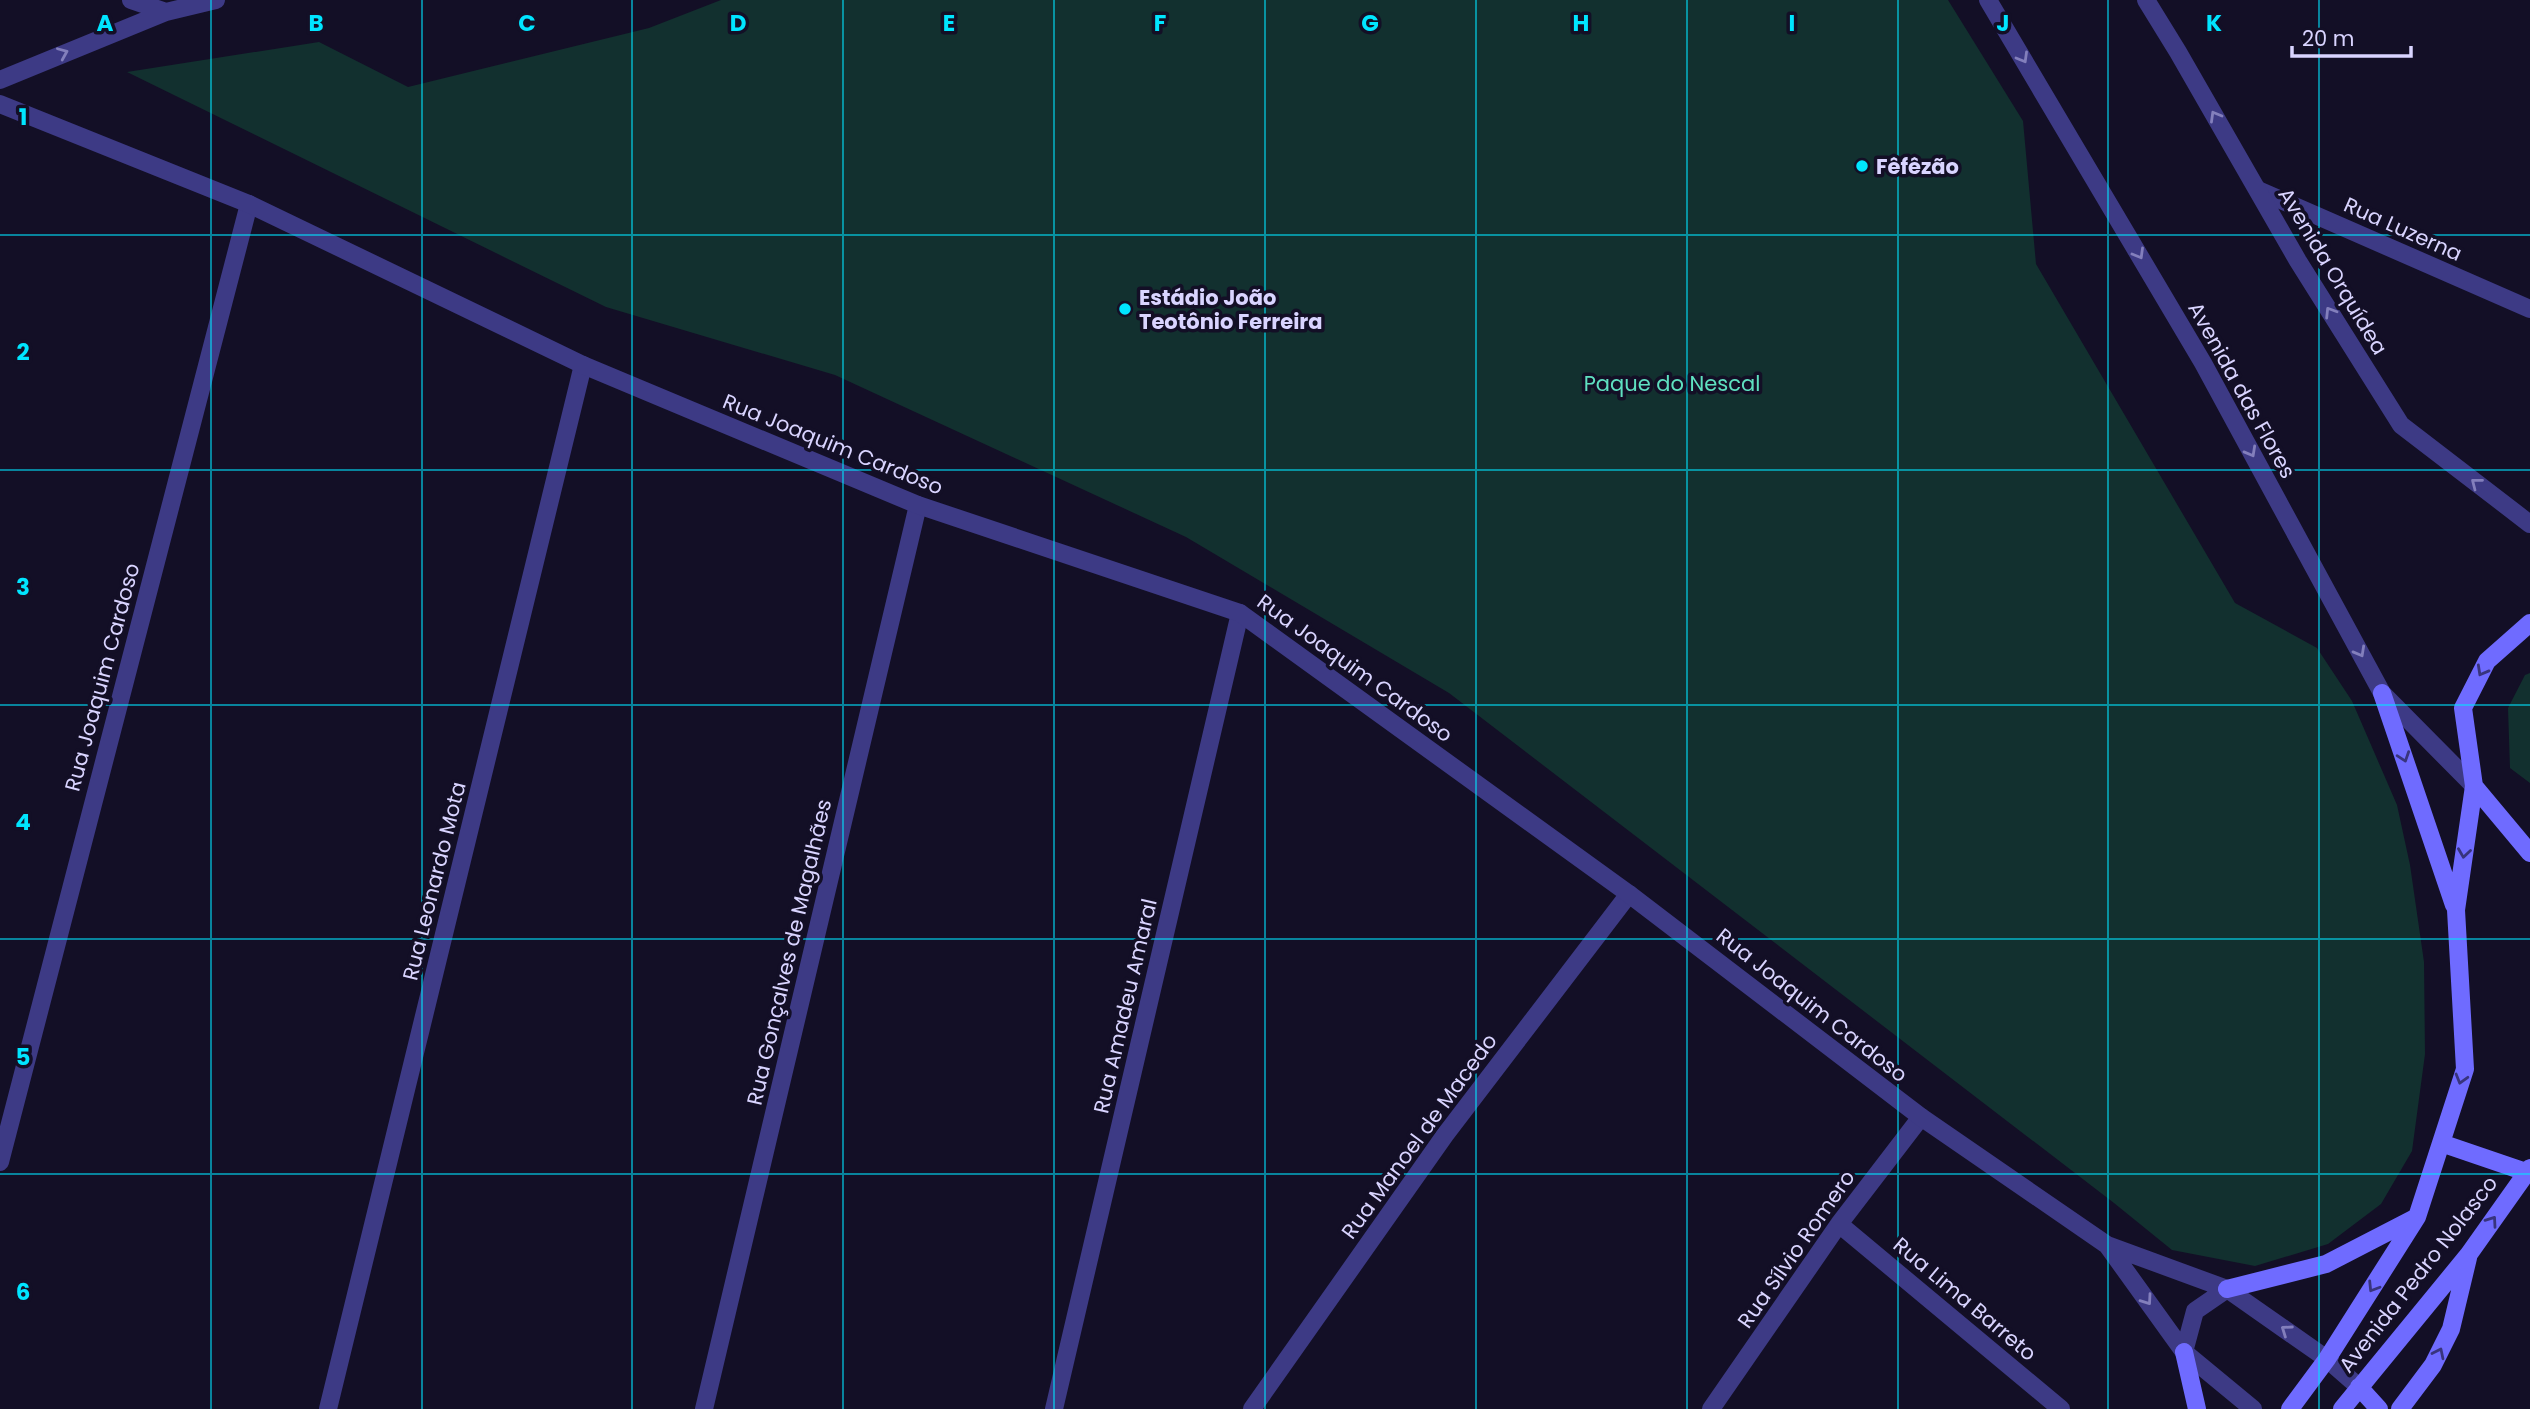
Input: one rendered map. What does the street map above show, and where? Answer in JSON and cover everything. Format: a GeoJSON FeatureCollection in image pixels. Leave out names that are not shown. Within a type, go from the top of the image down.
{"type":"FeatureCollection","features":[{"type":"Feature","properties":{"kind":"main road","name":"Avenida Pedro Nolasco"},"geometry":{"type":"LineString","coordinates":[[2290,1409],[2328,1359],[2417,1217],[2465,1069],[2456,910],[2474,786],[2463,708],[2487,661],[2530,623]]}},
{"type":"Feature","properties":{"kind":"main road"},"geometry":{"type":"LineString","coordinates":[[2382,693],[2456,910]]}},
{"type":"Feature","properties":{"kind":"main road"},"geometry":{"type":"LineString","coordinates":[[2474,786],[2530,853]]}},
{"type":"Feature","properties":{"kind":"main road"},"geometry":{"type":"LineString","coordinates":[[2441,1143],[2528,1170]]}},
{"type":"Feature","properties":{"kind":"main road","name":"Avenida Pedro Nolasco"},"geometry":{"type":"LineString","coordinates":[[2343,1409],[2469,1254],[2528,1170]]}},
{"type":"Feature","properties":{"kind":"main road"},"geometry":{"type":"LineString","coordinates":[[2227,1289],[2326,1264],[2417,1217]]}},
{"type":"Feature","properties":{"kind":"main road"},"geometry":{"type":"LineString","coordinates":[[2400,1409],[2433,1366],[2451,1329],[2469,1254]]}},
{"type":"Feature","properties":{"kind":"main road"},"geometry":{"type":"LineString","coordinates":[[2183,1352],[2197,1409]]}},
{"type":"Feature","properties":{"kind":"main road"},"geometry":{"type":"LineString","coordinates":[[2359,1387],[2379,1409]]}},
{"type":"Feature","properties":{"kind":"street"},"geometry":{"type":"LineString","coordinates":[[131,0],[166,12]]}},
{"type":"Feature","properties":{"kind":"street"},"geometry":{"type":"LineString","coordinates":[[0,80],[166,12],[216,0]]}},
{"type":"Feature","properties":{"kind":"street","name":"Avenida das Flores"},"geometry":{"type":"LineString","coordinates":[[1987,0],[2203,363],[2382,693],[2474,786]]}},
{"type":"Feature","properties":{"kind":"street","name":"Avenida Orquídea"},"geometry":{"type":"LineString","coordinates":[[2146,0],[2298,261],[2401,425],[2530,524]]}},
{"type":"Feature","properties":{"kind":"street","name":"Rua Joaquim Cardoso"},"geometry":{"type":"LineString","coordinates":[[0,104],[249,204],[583,365],[918,505],[1240,613],[1629,894],[1921,1118],[2107,1245]]}},
{"type":"Feature","properties":{"kind":"street","name":"Rua Luzerna"},"geometry":{"type":"LineString","coordinates":[[2258,190],[2530,309]]}},
{"type":"Feature","properties":{"kind":"street","name":"Rua Joaquim Cardoso"},"geometry":{"type":"LineString","coordinates":[[0,1162],[249,204]]}},
{"type":"Feature","properties":{"kind":"street","name":"Rua Leonardo Mota"},"geometry":{"type":"LineString","coordinates":[[328,1409],[583,365]]}},
{"type":"Feature","properties":{"kind":"street","name":"Rua Gonçalves de Magalhães"},"geometry":{"type":"LineString","coordinates":[[704,1409],[918,505]]}},
{"type":"Feature","properties":{"kind":"street","name":"Rua Amadeu Amaral"},"geometry":{"type":"LineString","coordinates":[[1054,1409],[1240,613]]}},
{"type":"Feature","properties":{"kind":"street","name":"Rua Manoel de Macedo"},"geometry":{"type":"LineString","coordinates":[[1252,1409],[1445,1135],[1629,894]]}},
{"type":"Feature","properties":{"kind":"street","name":"Rua Sílvio Romero"},"geometry":{"type":"LineString","coordinates":[[1711,1409],[1839,1224],[1921,1118]]}},
{"type":"Feature","properties":{"kind":"street","name":"Rua Lima Barreto"},"geometry":{"type":"LineString","coordinates":[[1839,1224],[2061,1409]]}},
{"type":"Feature","properties":{"kind":"street"},"geometry":{"type":"LineString","coordinates":[[2107,1245],[2227,1289],[2328,1359],[2359,1387]]}},
{"type":"Feature","properties":{"kind":"street"},"geometry":{"type":"LineString","coordinates":[[2107,1245],[2183,1352],[2253,1409]]}},
{"type":"Feature","properties":{"kind":"street"},"geometry":{"type":"LineString","coordinates":[[2183,1352],[2195,1311],[2227,1289]]}},
{"type":"Feature","properties":{"kind":"green space","name":"Paque do Nescal"},"geometry":{"type":"Polygon","coordinates":[[[721,0],[1948,0],[2023,121],[2036,264],[2235,603],[2317,648],[2352,701],[2397,805],[2410,865],[2424,962],[2425,1054],[2412,1151],[2381,1204],[2328,1244],[2255,1266],[2172,1250],[1449,693],[1186,537],[835,375],[606,307],[127,72],[319,42],[408,87],[649,28],[721,0]]]}},
{"type":"Feature","properties":{"kind":"green space"},"geometry":{"type":"Polygon","coordinates":[[[2530,673],[2530,783],[2510,768],[2508,708],[2525,675],[2530,673]]]}},
{"type":"Feature","properties":{"kind":"place","name":"Fêfêzão"},"geometry":{"type":"Point","coordinates":[1862,166]}},
{"type":"Feature","properties":{"kind":"place","name":"Estádio João Teotônio Ferreira"},"geometry":{"type":"Point","coordinates":[1125,309]}}]}
